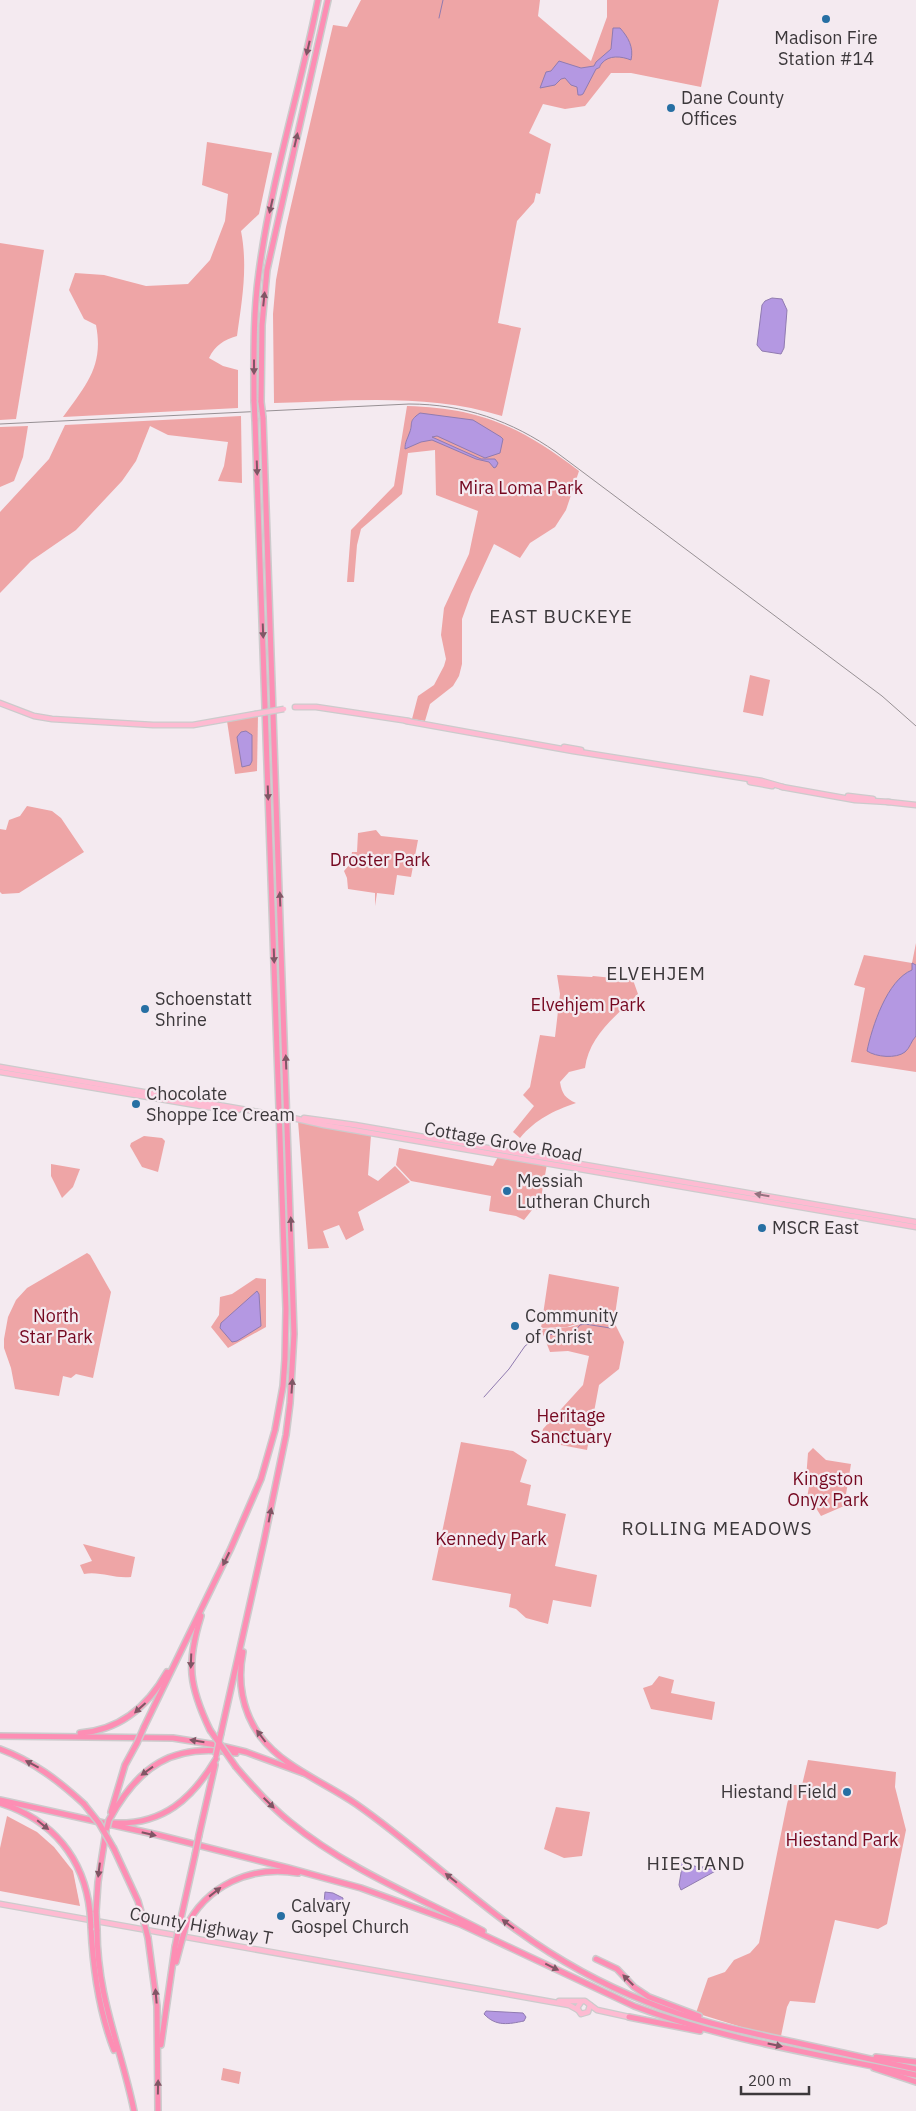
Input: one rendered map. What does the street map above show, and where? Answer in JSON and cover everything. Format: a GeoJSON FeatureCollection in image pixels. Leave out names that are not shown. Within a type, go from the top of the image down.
{"type":"FeatureCollection","features":[{"type":"Feature","properties":{"kind":"highway"},"geometry":{"type":"LineString","coordinates":[[126,2081],[110,2040],[102,2011],[92,1953],[91,1927],[107,1828],[126,1765],[238,1533],[261,1479],[279,1409],[286,1359],[286,1299],[254,401],[254,323],[260,264],[271,206],[318,0]]}},
{"type":"Feature","properties":{"kind":"highway"},"geometry":{"type":"LineString","coordinates":[[329,0],[267,270],[262,325],[262,418],[294,1334],[290,1403],[241,1662],[240,1678],[243,1698],[249,1718],[268,1745],[312,1777],[356,1804],[518,1931],[595,1979],[663,2008],[752,2033],[916,2068]]}},
{"type":"Feature","properties":{"kind":"highway"},"geometry":{"type":"LineString","coordinates":[[158,2062],[166,2006],[199,1835],[264,1541]]}},
{"type":"Feature","properties":{"kind":"highway"},"geometry":{"type":"LineString","coordinates":[[207,1597],[194,1638],[190,1667],[196,1699],[210,1730],[236,1767],[274,1808],[321,1845],[360,1869],[512,1947],[597,1989],[663,2017],[707,2030],[916,2074]]}},
{"type":"Feature","properties":{"kind":"highway"},"geometry":{"type":"LineString","coordinates":[[28,1736],[90,1732],[126,1719],[154,1694],[178,1655]]}},
{"type":"Feature","properties":{"kind":"highway"},"geometry":{"type":"LineString","coordinates":[[0,1736],[168,1738],[218,1745],[261,1757],[312,1777]]}},
{"type":"Feature","properties":{"kind":"highway"},"geometry":{"type":"LineString","coordinates":[[0,1749],[39,1767],[63,1784],[84,1804],[99,1823],[114,1849],[138,1902],[148,1938],[157,2006],[158,2111]]}},
{"type":"Feature","properties":{"kind":"highway"},"geometry":{"type":"LineString","coordinates":[[109,1820],[125,1792],[137,1778],[151,1767],[169,1758],[210,1750],[261,1757]]}},
{"type":"Feature","properties":{"kind":"highway"},"geometry":{"type":"LineString","coordinates":[[101,1823],[132,1823],[156,1817],[169,1811],[196,1789],[216,1758]]}},
{"type":"Feature","properties":{"kind":"highway"},"geometry":{"type":"LineString","coordinates":[[0,1802],[101,1823],[288,1868],[370,1891],[439,1916],[512,1947]]}},
{"type":"Feature","properties":{"kind":"highway"},"geometry":{"type":"LineString","coordinates":[[0,1802],[37,1820],[67,1848],[85,1883],[97,1930],[97,1959],[102,1994],[134,2111]]}},
{"type":"Feature","properties":{"kind":"highway"},"geometry":{"type":"LineString","coordinates":[[182,1928],[201,1904],[219,1888],[237,1878],[258,1872],[287,1871],[370,1891]]}},
{"type":"Feature","properties":{"kind":"highway"},"geometry":{"type":"LineString","coordinates":[[596,1960],[617,1969],[634,1987],[657,2001],[752,2033]]}},
{"type":"Feature","properties":{"kind":"highway"},"geometry":{"type":"LineString","coordinates":[[629,2017],[743,2038]]}},
{"type":"Feature","properties":{"kind":"highway"},"geometry":{"type":"LineString","coordinates":[[831,2050],[916,2062]]}},
{"type":"Feature","properties":{"kind":"highway"},"geometry":{"type":"LineString","coordinates":[[822,2055],[916,2082]]}},
{"type":"Feature","properties":{"kind":"main road"},"geometry":{"type":"LineString","coordinates":[[0,703],[24,713],[52,719],[153,725],[193,724],[305,705],[323,706],[467,732],[573,748],[604,756],[759,784],[832,796],[916,805]]}},
{"type":"Feature","properties":{"kind":"main road","name":"Cottage Grove Road"},"geometry":{"type":"LineString","coordinates":[[0,1067],[916,1227]]}},
{"type":"Feature","properties":{"kind":"main road","name":"Cottage Grove Road"},"geometry":{"type":"LineString","coordinates":[[0,1072],[207,1107],[262,1112]]}},
{"type":"Feature","properties":{"kind":"main road","name":"Cottage Grove Road"},"geometry":{"type":"LineString","coordinates":[[293,1118],[358,1125],[916,1222]]}},
{"type":"Feature","properties":{"kind":"main road","name":"County Highway T"},"geometry":{"type":"LineString","coordinates":[[0,1904],[573,2006],[578,2010]]}},
{"type":"Feature","properties":{"kind":"main road","name":"County Highway T"},"geometry":{"type":"LineString","coordinates":[[546,2002],[581,2002]]}},
{"type":"Feature","properties":{"kind":"main road"},"geometry":{"type":"LineString","coordinates":[[603,2012],[586,2002],[581,2002],[578,2005],[578,2010],[582,2014],[603,2012],[629,2017]]}},
{"type":"Feature","properties":{"kind":"main road"},"geometry":{"type":"LineString","coordinates":[[587,2013],[590,2010],[590,2005]]}},
{"type":"Feature","properties":{"kind":"green space"},"geometry":{"type":"Polygon","coordinates":[[[361,0],[540,0],[538,16],[591,61],[607,17],[607,0],[719,0],[701,87],[631,73],[611,73],[585,106],[565,109],[543,104],[529,133],[551,144],[540,194],[536,193],[534,202],[517,221],[498,323],[521,328],[502,416],[446,404],[418,401],[360,400],[274,403],[273,314],[276,280],[286,227],[333,25],[347,27],[361,0]]]}},
{"type":"Feature","properties":{"kind":"green space"},"geometry":{"type":"Polygon","coordinates":[[[207,142],[272,153],[259,214],[241,231],[244,271],[237,336],[220,344],[209,358],[223,366],[238,370],[238,408],[63,417],[86,385],[95,364],[97,352],[96,325],[84,319],[69,290],[75,273],[104,275],[146,286],[188,284],[210,260],[225,221],[228,194],[202,185],[207,142]]]}},
{"type":"Feature","properties":{"kind":"green space"},"geometry":{"type":"Polygon","coordinates":[[[0,243],[44,250],[16,419],[0,420],[0,243]]]}},
{"type":"Feature","properties":{"kind":"green space","name":"Mira Loma Park"},"geometry":{"type":"Polygon","coordinates":[[[407,406],[457,411],[499,423],[538,443],[579,471],[566,510],[555,527],[530,543],[520,558],[494,544],[471,594],[462,619],[462,664],[459,676],[453,686],[430,704],[425,721],[412,719],[418,696],[434,685],[444,666],[446,659],[441,635],[444,608],[469,554],[478,511],[436,495],[435,450],[408,453],[402,494],[361,529],[357,545],[354,582],[347,582],[351,530],[394,486],[407,406]]]}},
{"type":"Feature","properties":{"kind":"green space"},"geometry":{"type":"Polygon","coordinates":[[[241,416],[242,483],[218,481],[224,466],[228,442],[168,435],[150,426],[136,461],[122,481],[76,530],[31,561],[0,593],[0,512],[49,459],[65,425],[241,416]]]}},
{"type":"Feature","properties":{"kind":"green space"},"geometry":{"type":"Polygon","coordinates":[[[28,426],[23,457],[14,481],[0,487],[0,427],[28,426]]]}},
{"type":"Feature","properties":{"kind":"green space"},"geometry":{"type":"Polygon","coordinates":[[[750,675],[770,680],[763,716],[743,712],[750,675]]]}},
{"type":"Feature","properties":{"kind":"green space"},"geometry":{"type":"Polygon","coordinates":[[[258,715],[257,771],[235,774],[227,721],[258,715]]]}},
{"type":"Feature","properties":{"kind":"green space"},"geometry":{"type":"Polygon","coordinates":[[[27,806],[52,811],[61,818],[84,852],[19,893],[2,894],[0,892],[0,829],[6,830],[9,820],[20,816],[27,806]]]}},
{"type":"Feature","properties":{"kind":"green space","name":"Droster Park"},"geometry":{"type":"Polygon","coordinates":[[[376,830],[381,836],[418,840],[411,877],[397,875],[394,895],[377,893],[375,906],[375,893],[348,889],[344,871],[350,864],[352,852],[357,852],[358,833],[376,830]]]}},
{"type":"Feature","properties":{"kind":"green space"},"geometry":{"type":"Polygon","coordinates":[[[916,943],[916,1072],[851,1062],[865,988],[854,985],[864,955],[912,963],[916,943]]]}},
{"type":"Feature","properties":{"kind":"green space","name":"Elvehjem Park"},"geometry":{"type":"Polygon","coordinates":[[[557,975],[633,980],[638,994],[598,1036],[592,1046],[585,1068],[569,1072],[560,1082],[565,1095],[576,1103],[545,1116],[520,1138],[513,1132],[534,1106],[523,1095],[530,1087],[540,1035],[555,1037],[560,994],[557,975]]]}},
{"type":"Feature","properties":{"kind":"green space"},"geometry":{"type":"Polygon","coordinates":[[[298,1121],[371,1135],[368,1175],[378,1181],[395,1166],[410,1182],[358,1212],[364,1230],[346,1240],[339,1225],[323,1231],[329,1248],[308,1249],[298,1121]]]}},
{"type":"Feature","properties":{"kind":"green space"},"geometry":{"type":"Polygon","coordinates":[[[144,1136],[162,1138],[165,1141],[158,1172],[142,1167],[130,1146],[131,1143],[144,1136]]]}},
{"type":"Feature","properties":{"kind":"green space"},"geometry":{"type":"Polygon","coordinates":[[[399,1148],[493,1166],[499,1155],[547,1164],[539,1209],[532,1210],[524,1220],[516,1216],[489,1211],[491,1196],[411,1181],[396,1165],[399,1148]]]}},
{"type":"Feature","properties":{"kind":"green space"},"geometry":{"type":"Polygon","coordinates":[[[51,1164],[80,1169],[73,1187],[62,1198],[51,1176],[51,1164]]]}},
{"type":"Feature","properties":{"kind":"green space","name":"North Star Park"},"geometry":{"type":"Polygon","coordinates":[[[87,1253],[90,1255],[111,1292],[93,1378],[76,1374],[71,1378],[63,1376],[59,1396],[15,1389],[11,1368],[4,1348],[4,1339],[8,1317],[16,1300],[27,1288],[87,1253]]]}},
{"type":"Feature","properties":{"kind":"green space","name":"Heritage Sanctuary"},"geometry":{"type":"Polygon","coordinates":[[[549,1274],[619,1287],[614,1322],[624,1342],[619,1369],[599,1385],[587,1450],[540,1441],[543,1429],[583,1385],[589,1356],[568,1351],[550,1352],[541,1329],[570,1327],[591,1321],[610,1325],[591,1319],[567,1327],[541,1328],[549,1274]]]}},
{"type":"Feature","properties":{"kind":"green space"},"geometry":{"type":"Polygon","coordinates":[[[256,1278],[266,1279],[266,1327],[228,1348],[211,1327],[219,1315],[220,1297],[232,1294],[256,1278]]]}},
{"type":"Feature","properties":{"kind":"green space","name":"Kennedy Park"},"geometry":{"type":"Polygon","coordinates":[[[461,1442],[513,1451],[527,1460],[520,1482],[531,1485],[527,1505],[566,1514],[555,1566],[597,1575],[591,1607],[553,1600],[548,1624],[526,1618],[516,1609],[509,1607],[511,1594],[432,1580],[461,1442]]]}},
{"type":"Feature","properties":{"kind":"green space","name":"Kingston Onyx Park"},"geometry":{"type":"Polygon","coordinates":[[[813,1448],[826,1460],[851,1464],[844,1506],[821,1516],[811,1500],[807,1498],[810,1481],[806,1479],[808,1453],[813,1448]]]}},
{"type":"Feature","properties":{"kind":"green space"},"geometry":{"type":"Polygon","coordinates":[[[83,1544],[135,1557],[131,1577],[96,1573],[84,1574],[80,1565],[92,1561],[83,1544]]]}},
{"type":"Feature","properties":{"kind":"green space"},"geometry":{"type":"Polygon","coordinates":[[[659,1676],[674,1680],[671,1693],[715,1702],[712,1720],[651,1709],[643,1688],[652,1685],[659,1676]]]}},
{"type":"Feature","properties":{"kind":"green space","name":"Hiestand Park"},"geometry":{"type":"Polygon","coordinates":[[[808,1760],[896,1772],[895,1787],[906,1830],[887,1924],[878,1929],[835,1920],[815,2003],[790,2001],[781,2036],[751,2030],[696,2013],[708,1978],[725,1972],[734,1960],[750,1953],[759,1943],[792,1785],[802,1785],[808,1760]]]}},
{"type":"Feature","properties":{"kind":"green space"},"geometry":{"type":"Polygon","coordinates":[[[556,1807],[590,1812],[582,1856],[564,1858],[544,1849],[556,1807]]]}},
{"type":"Feature","properties":{"kind":"green space"},"geometry":{"type":"Polygon","coordinates":[[[7,1816],[37,1832],[54,1847],[73,1871],[80,1906],[0,1891],[0,1848],[7,1816]]]}},
{"type":"Feature","properties":{"kind":"green space"},"geometry":{"type":"Polygon","coordinates":[[[223,2068],[241,2072],[239,2084],[221,2080],[223,2068]]]}},
{"type":"Feature","properties":{"kind":"shaded area"},"geometry":{"type":"Polygon","coordinates":[[[613,28],[620,28],[628,39],[632,51],[631,60],[615,57],[605,60],[596,69],[581,95],[578,95],[577,87],[571,85],[565,78],[555,85],[540,88],[546,72],[551,71],[559,61],[581,68],[594,66],[611,49],[613,28]]]}},
{"type":"Feature","properties":{"kind":"shaded area"},"geometry":{"type":"Polygon","coordinates":[[[772,298],[782,299],[787,310],[784,348],[781,354],[762,351],[757,345],[762,305],[765,301],[772,298]]]}},
{"type":"Feature","properties":{"kind":"shaded area"},"geometry":{"type":"Polygon","coordinates":[[[420,413],[473,420],[501,437],[503,439],[500,453],[485,458],[437,436],[432,437],[481,459],[495,459],[498,463],[496,467],[494,468],[489,462],[476,459],[432,440],[421,442],[405,449],[412,421],[420,413]]]}},
{"type":"Feature","properties":{"kind":"shaded area"},"geometry":{"type":"Polygon","coordinates":[[[246,731],[252,735],[252,761],[250,765],[242,767],[237,737],[241,732],[246,731]]]}},
{"type":"Feature","properties":{"kind":"shaded area"},"geometry":{"type":"Polygon","coordinates":[[[912,963],[916,965],[916,1036],[907,1050],[897,1056],[881,1056],[871,1053],[867,1051],[882,1005],[895,984],[903,975],[912,970],[912,963]]]}},
{"type":"Feature","properties":{"kind":"shaded area"},"geometry":{"type":"Polygon","coordinates":[[[257,1291],[259,1294],[261,1326],[237,1341],[232,1342],[220,1328],[221,1323],[257,1291]]]}},
{"type":"Feature","properties":{"kind":"shaded area"},"geometry":{"type":"Polygon","coordinates":[[[679,1862],[698,1867],[721,1868],[681,1890],[679,1885],[682,1867],[679,1862]]]}},
{"type":"Feature","properties":{"kind":"shaded area"},"geometry":{"type":"Polygon","coordinates":[[[325,1892],[333,1893],[343,1898],[342,1905],[328,1905],[324,1903],[325,1892]]]}},
{"type":"Feature","properties":{"kind":"shaded area"},"geometry":{"type":"Polygon","coordinates":[[[486,2011],[523,2013],[526,2017],[524,2021],[503,2024],[489,2018],[484,2014],[486,2011]]]}},
{"type":"Feature","properties":{"kind":"waterway"},"geometry":{"type":"LineString","coordinates":[[439,18],[443,0]]}},
{"type":"Feature","properties":{"kind":"waterway"},"geometry":{"type":"LineString","coordinates":[[547,1335],[574,1332],[580,1325],[585,1324],[610,1328]]}},
{"type":"Feature","properties":{"kind":"waterway"},"geometry":{"type":"LineString","coordinates":[[484,1397],[509,1369],[525,1346],[537,1337]]}},
{"type":"Feature","properties":{"kind":"railway"},"geometry":{"type":"LineString","coordinates":[[0,424],[409,404],[449,407],[487,416],[522,431],[556,452],[882,696],[916,726]]}},
{"type":"Feature","properties":{"kind":"place","name":"Madison Fire Station #14"},"geometry":{"type":"Point","coordinates":[826,19]}},
{"type":"Feature","properties":{"kind":"place","name":"Dane County Offices"},"geometry":{"type":"Point","coordinates":[671,108]}},
{"type":"Feature","properties":{"kind":"place","name":"Schoenstatt Shrine"},"geometry":{"type":"Point","coordinates":[145,1009]}},
{"type":"Feature","properties":{"kind":"place","name":"Chocolate Shoppe Ice Cream"},"geometry":{"type":"Point","coordinates":[136,1104]}},
{"type":"Feature","properties":{"kind":"place","name":"Messiah Lutheran Church"},"geometry":{"type":"Point","coordinates":[507,1191]}},
{"type":"Feature","properties":{"kind":"place","name":"MSCR East"},"geometry":{"type":"Point","coordinates":[762,1228]}},
{"type":"Feature","properties":{"kind":"place","name":"Community of Christ"},"geometry":{"type":"Point","coordinates":[515,1326]}},
{"type":"Feature","properties":{"kind":"place","name":"Hiestand Field"},"geometry":{"type":"Point","coordinates":[847,1792]}},
{"type":"Feature","properties":{"kind":"place","name":"Calvary Gospel Church"},"geometry":{"type":"Point","coordinates":[281,1916]}},
{"type":"Feature","properties":{"kind":"district","name":"EAST BUCKEYE"},"geometry":{"type":"Point","coordinates":[561,616]}},
{"type":"Feature","properties":{"kind":"district","name":"ELVEHJEM"},"geometry":{"type":"Point","coordinates":[656,973]}},
{"type":"Feature","properties":{"kind":"district","name":"ROLLING MEADOWS"},"geometry":{"type":"Point","coordinates":[717,1528]}},
{"type":"Feature","properties":{"kind":"district","name":"HIESTAND"},"geometry":{"type":"Point","coordinates":[696,1863]}}]}
